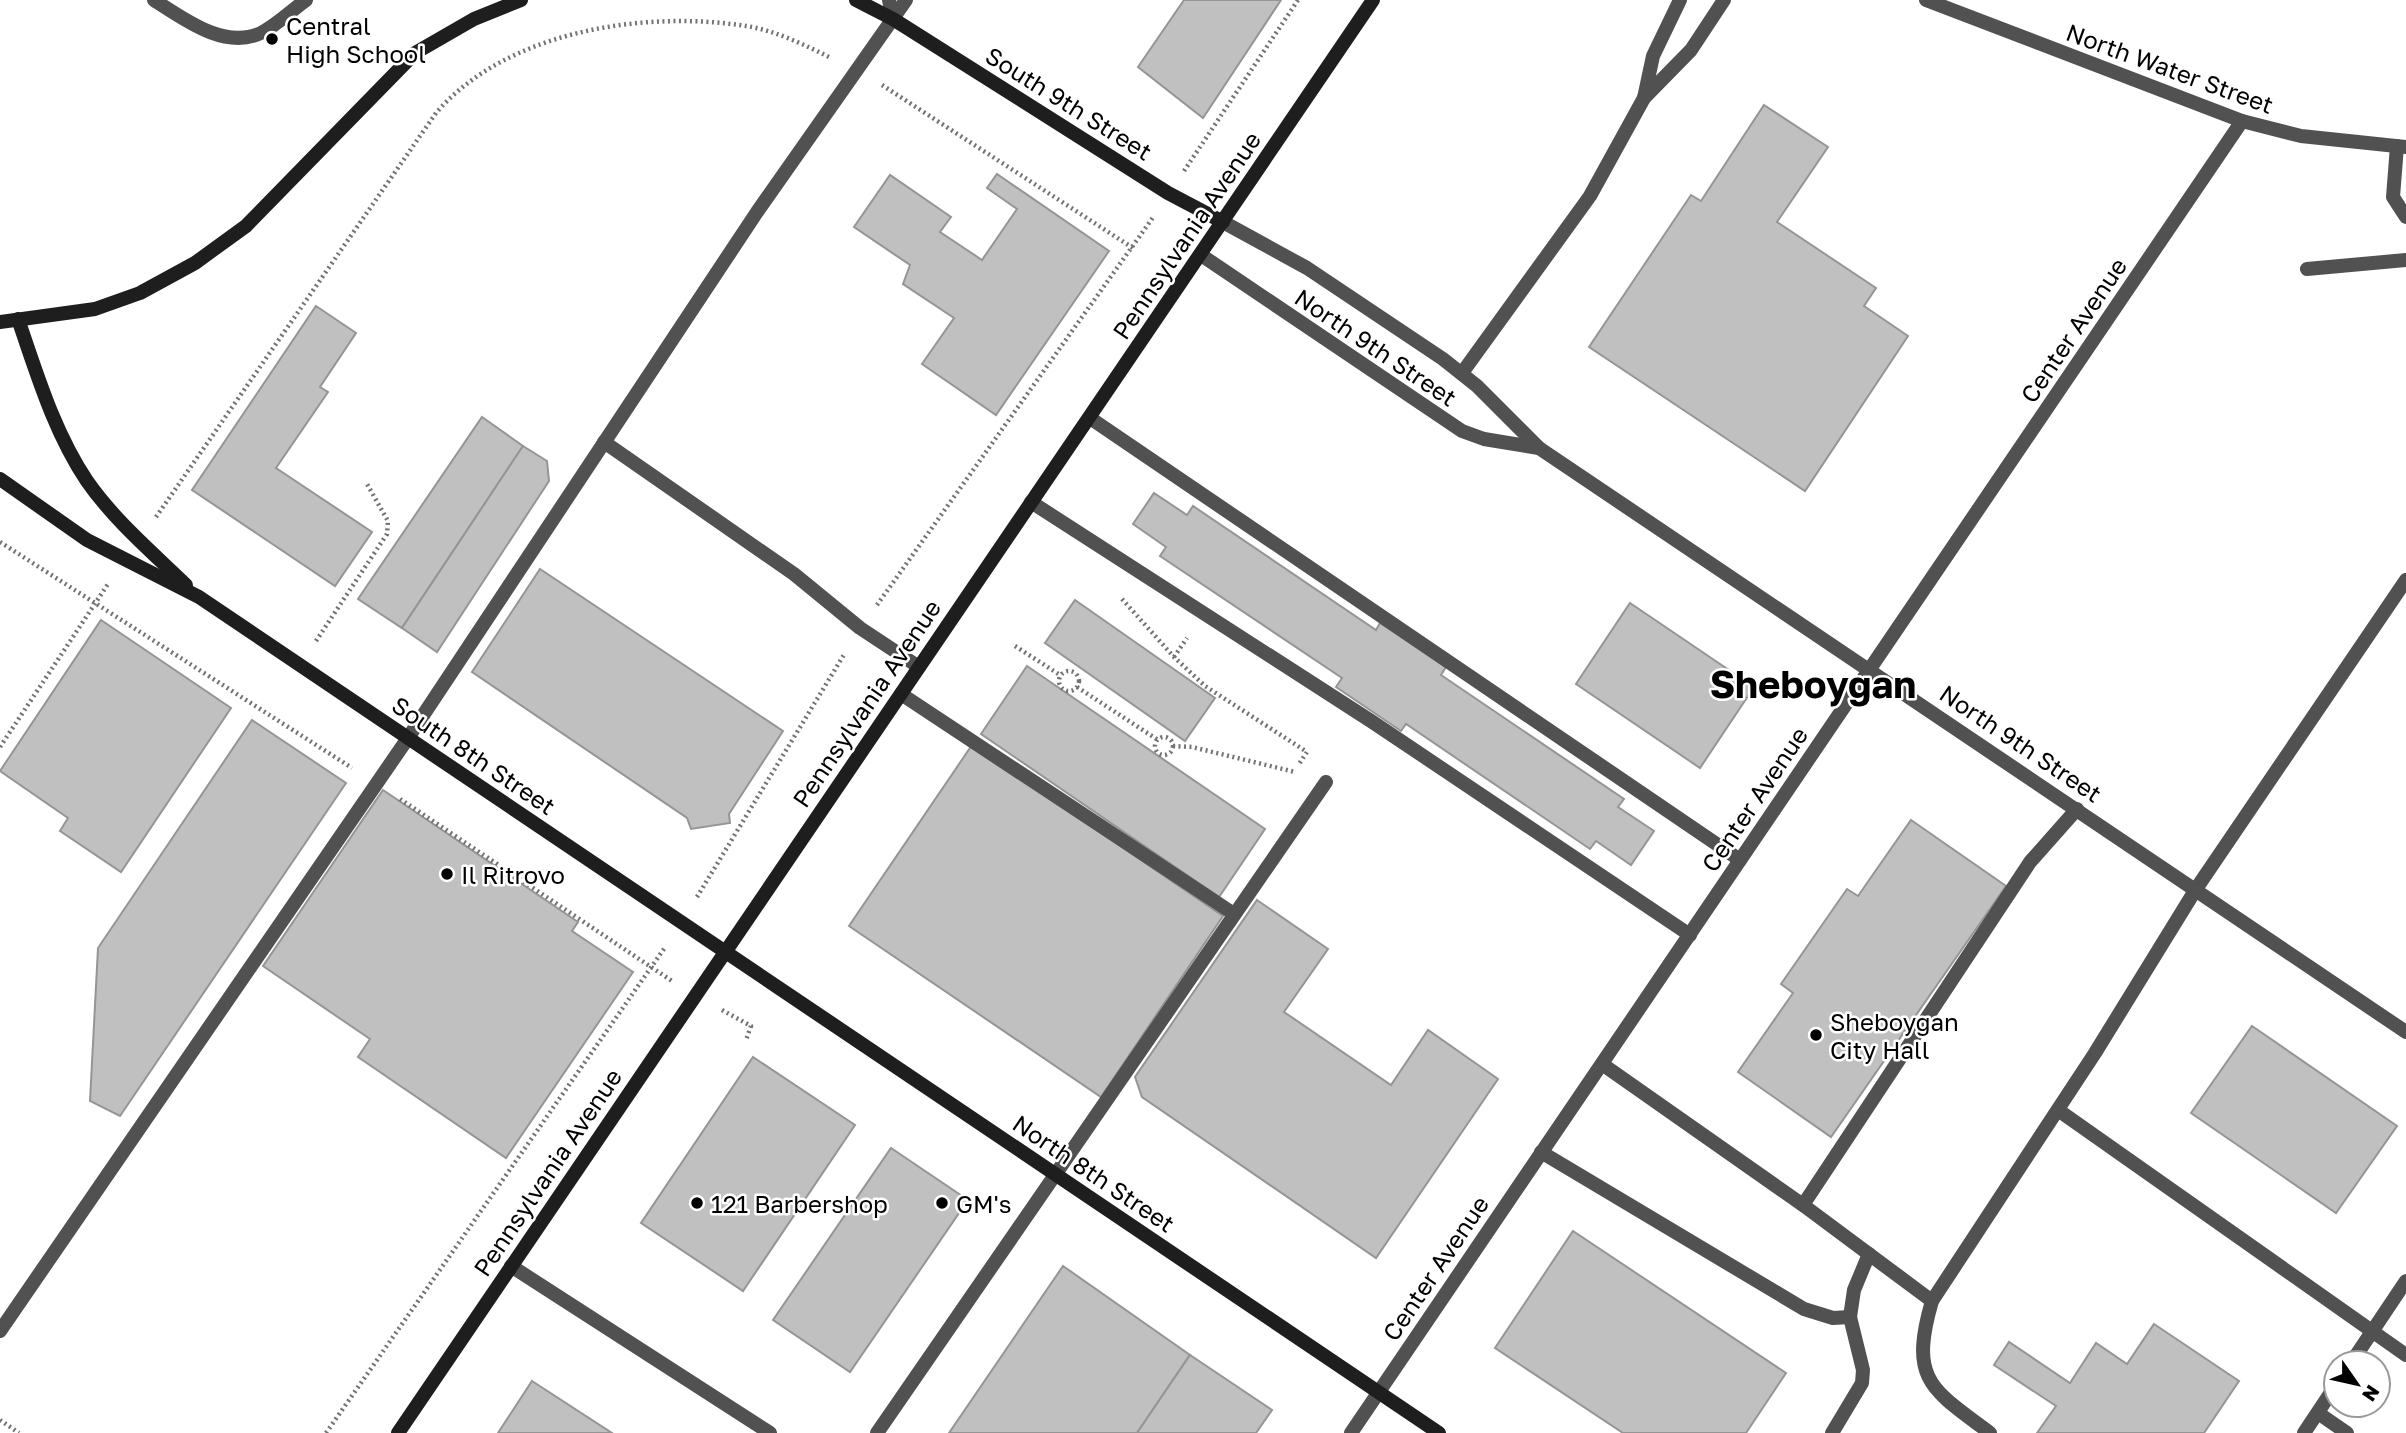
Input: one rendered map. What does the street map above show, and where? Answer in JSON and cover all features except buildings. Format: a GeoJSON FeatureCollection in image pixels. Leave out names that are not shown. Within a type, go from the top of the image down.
{"type":"FeatureCollection","features":[{"type":"Feature","properties":{"kind":"street"},"geometry":{"type":"LineString","coordinates":[[154,0],[210,32],[239,38],[261,33],[306,0]]}},
{"type":"Feature","properties":{"kind":"street"},"geometry":{"type":"LineString","coordinates":[[0,322],[96,309],[140,293],[195,263],[246,226],[415,53],[474,19],[521,0]]}},
{"type":"Feature","properties":{"kind":"street","name":"South 9th Street"},"geometry":{"type":"LineString","coordinates":[[856,0],[893,19],[1168,193],[1223,222]]}},
{"type":"Feature","properties":{"kind":"street"},"geometry":{"type":"LineString","coordinates":[[889,0],[893,19]]}},
{"type":"Feature","properties":{"kind":"street"},"geometry":{"type":"LineString","coordinates":[[0,1331],[408,738],[757,212],[906,0]]}},
{"type":"Feature","properties":{"kind":"street","name":"Pennsylvania Avenue"},"geometry":{"type":"LineString","coordinates":[[398,1433],[1373,0]]}},
{"type":"Feature","properties":{"kind":"street"},"geometry":{"type":"LineString","coordinates":[[1644,98],[1653,56],[1680,0]]}},
{"type":"Feature","properties":{"kind":"street"},"geometry":{"type":"LineString","coordinates":[[1462,373],[1590,196],[1644,98],[1691,50],[1724,0]]}},
{"type":"Feature","properties":{"kind":"street","name":"North Water Street"},"geometry":{"type":"LineString","coordinates":[[1926,0],[2242,121],[2301,136],[2402,147]]}},
{"type":"Feature","properties":{"kind":"street","name":"Center Avenue"},"geometry":{"type":"LineString","coordinates":[[1351,1433],[2242,121]]}},
{"type":"Feature","properties":{"kind":"street"},"geometry":{"type":"LineString","coordinates":[[2402,147],[2393,197],[2406,217]]}},
{"type":"Feature","properties":{"kind":"street","name":"North 9th Street"},"geometry":{"type":"LineString","coordinates":[[1223,222],[1307,268],[1462,373],[1539,447],[2406,1032]]}},
{"type":"Feature","properties":{"kind":"street","name":"North 9th Street"},"geometry":{"type":"LineString","coordinates":[[1201,255],[1455,427],[1476,438],[1539,447]]}},
{"type":"Feature","properties":{"kind":"street"},"geometry":{"type":"LineString","coordinates":[[2307,269],[2406,260]]}},
{"type":"Feature","properties":{"kind":"street","name":"South 8th Street"},"geometry":{"type":"LineString","coordinates":[[19,319],[50,412],[88,481],[139,540],[199,597]]}},
{"type":"Feature","properties":{"kind":"street"},"geometry":{"type":"LineString","coordinates":[[1090,418],[1740,860]]}},
{"type":"Feature","properties":{"kind":"street"},"geometry":{"type":"LineString","coordinates":[[604,443],[794,574],[860,628],[919,667]]}},
{"type":"Feature","properties":{"kind":"street","name":"South 8th Street"},"geometry":{"type":"LineString","coordinates":[[0,479],[87,540],[199,597],[725,951]]}},
{"type":"Feature","properties":{"kind":"street"},"geometry":{"type":"LineString","coordinates":[[1031,502],[1371,721],[1690,935]]}},
{"type":"Feature","properties":{"kind":"street"},"geometry":{"type":"LineString","coordinates":[[1990,1433],[1932,1388],[1922,1363],[1923,1332],[1931,1301],[2058,1110],[2196,889],[2406,580]]}},
{"type":"Feature","properties":{"kind":"street"},"geometry":{"type":"LineString","coordinates":[[901,694],[1234,914]]}},
{"type":"Feature","properties":{"kind":"street"},"geometry":{"type":"LineString","coordinates":[[877,1433],[1326,782]]}},
{"type":"Feature","properties":{"kind":"street"},"geometry":{"type":"LineString","coordinates":[[1804,1205],[2030,862],[2077,809]]}},
{"type":"Feature","properties":{"kind":"street","name":"North 8th Street"},"geometry":{"type":"LineString","coordinates":[[725,951],[1439,1433]]}},
{"type":"Feature","properties":{"kind":"street"},"geometry":{"type":"LineString","coordinates":[[1602,1064],[1804,1205],[1931,1301]]}},
{"type":"Feature","properties":{"kind":"street"},"geometry":{"type":"LineString","coordinates":[[2058,1110],[2406,1355]]}},
{"type":"Feature","properties":{"kind":"street"},"geometry":{"type":"LineString","coordinates":[[1542,1152],[1804,1309],[1833,1318],[1850,1317]]}},
{"type":"Feature","properties":{"kind":"street"},"geometry":{"type":"LineString","coordinates":[[1832,1433],[1862,1383],[1863,1370],[1850,1317],[1854,1290],[1869,1254]]}},
{"type":"Feature","properties":{"kind":"street"},"geometry":{"type":"LineString","coordinates":[[511,1266],[770,1433]]}},
{"type":"Feature","properties":{"kind":"street"},"geometry":{"type":"LineString","coordinates":[[2360,1349],[2406,1281]]}},
{"type":"Feature","properties":{"kind":"street"},"geometry":{"type":"LineString","coordinates":[[2304,1433],[2322,1407]]}},
{"type":"Feature","properties":{"kind":"street"},"geometry":{"type":"LineString","coordinates":[[2318,1413],[2347,1433]]}},
{"type":"Feature","properties":{"kind":"path"},"geometry":{"type":"LineString","coordinates":[[326,1433],[681,922],[860,628],[1133,248],[1298,0]]}},
{"type":"Feature","properties":{"kind":"path"},"geometry":{"type":"LineString","coordinates":[[139,540],[436,113],[456,89],[489,66],[579,31],[672,20],[748,26],[809,47],[857,70],[1133,248]]}},
{"type":"Feature","properties":{"kind":"path"},"geometry":{"type":"LineString","coordinates":[[300,665],[387,534],[388,521],[367,484]]}},
{"type":"Feature","properties":{"kind":"path"},"geometry":{"type":"LineString","coordinates":[[0,747],[125,559]]}},
{"type":"Feature","properties":{"kind":"path"},"geometry":{"type":"LineString","coordinates":[[1115,592],[1174,657],[1205,686],[1307,752],[1294,774],[1258,761],[1192,747],[1173,746]]}},
{"type":"Feature","properties":{"kind":"path"},"geometry":{"type":"LineString","coordinates":[[1015,646],[1060,675]]}},
{"type":"Feature","properties":{"kind":"path"},"geometry":{"type":"LineString","coordinates":[[1068,670],[1075,672],[1079,681],[1077,687],[1071,691],[1061,688],[1060,675],[1068,670]]}},
{"type":"Feature","properties":{"kind":"path"},"geometry":{"type":"LineString","coordinates":[[1077,687],[1154,743],[1158,752],[1169,754],[1173,746],[1171,740],[1166,737],[1154,743]]}},
{"type":"Feature","properties":{"kind":"path"},"geometry":{"type":"LineString","coordinates":[[746,1040],[751,1026]]}},
{"type":"Feature","properties":{"kind":"path"},"geometry":{"type":"LineString","coordinates":[[0,1420],[19,1433]]}},
{"type":"Feature","properties":{"kind":"place","name":"Central High School"},"geometry":{"type":"Point","coordinates":[272,39]}},
{"type":"Feature","properties":{"kind":"place","name":"Il Ritrovo"},"geometry":{"type":"Point","coordinates":[447,874]}},
{"type":"Feature","properties":{"kind":"place","name":"Sheboygan City Hall"},"geometry":{"type":"Point","coordinates":[1816,1035]}},
{"type":"Feature","properties":{"kind":"place","name":"121 Barbershop"},"geometry":{"type":"Point","coordinates":[697,1203]}},
{"type":"Feature","properties":{"kind":"place","name":"GM's"},"geometry":{"type":"Point","coordinates":[942,1203]}},
{"type":"Feature","properties":{"kind":"district","name":"Sheboygan"},"geometry":{"type":"Point","coordinates":[1813,683]}}]}
